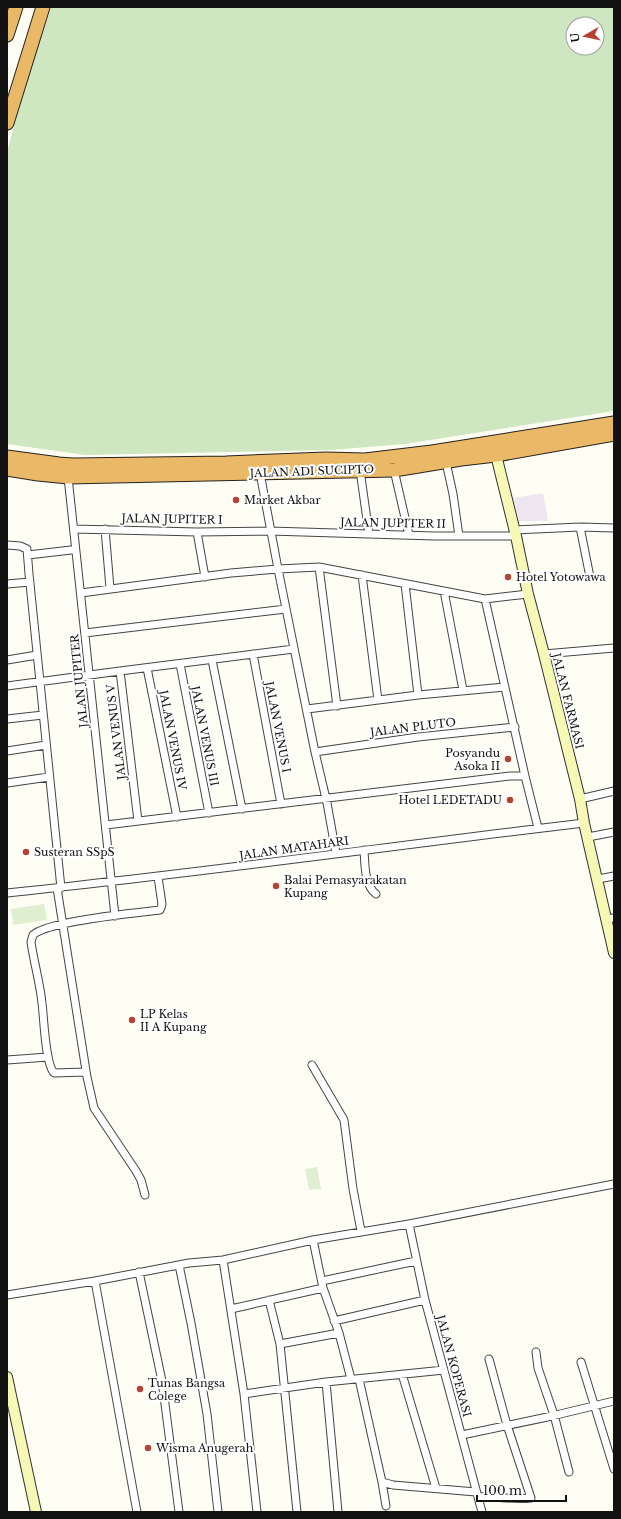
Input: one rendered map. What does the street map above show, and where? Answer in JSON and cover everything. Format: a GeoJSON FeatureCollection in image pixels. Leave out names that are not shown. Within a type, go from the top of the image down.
{"type":"FeatureCollection","features":[{"type":"Feature","properties":{"kind":"highway"},"geometry":{"type":"LineString","coordinates":[[7,35],[16,7]]}},
{"type":"Feature","properties":{"kind":"highway"},"geometry":{"type":"LineString","coordinates":[[7,123],[43,7]]}},
{"type":"Feature","properties":{"kind":"highway","name":"JALAN ADI SUCIPTO"},"geometry":{"type":"LineString","coordinates":[[7,469],[68,477],[260,473],[326,459],[365,460],[398,457],[614,423]]}},
{"type":"Feature","properties":{"kind":"highway","name":"JALAN ADI SUCIPTO"},"geometry":{"type":"LineString","coordinates":[[7,457],[72,465],[294,467],[394,470],[496,455],[614,434]]}},
{"type":"Feature","properties":{"kind":"street","name":"JALAN FARMASI"},"geometry":{"type":"LineString","coordinates":[[496,455],[528,594],[580,799],[584,823],[598,879],[610,918],[614,952]]}},
{"type":"Feature","properties":{"kind":"street"},"geometry":{"type":"LineString","coordinates":[[446,462],[453,494],[459,536]]}},
{"type":"Feature","properties":{"kind":"street"},"geometry":{"type":"LineString","coordinates":[[360,470],[369,534]]}},
{"type":"Feature","properties":{"kind":"street"},"geometry":{"type":"LineString","coordinates":[[394,470],[409,535]]}},
{"type":"Feature","properties":{"kind":"street"},"geometry":{"type":"LineString","coordinates":[[260,473],[270,531],[336,853]]}},
{"type":"Feature","properties":{"kind":"street","name":"JALAN JUPITER"},"geometry":{"type":"LineString","coordinates":[[68,477],[115,916]]}},
{"type":"Feature","properties":{"kind":"street"},"geometry":{"type":"LineString","coordinates":[[580,527],[590,577]]}},
{"type":"Feature","properties":{"kind":"street","name":"JALAN JUPITER II"},"geometry":{"type":"LineString","coordinates":[[270,531],[459,536],[580,527],[614,528]]}},
{"type":"Feature","properties":{"kind":"street","name":"JALAN JUPITER I"},"geometry":{"type":"LineString","coordinates":[[74,529],[197,532],[270,531]]}},
{"type":"Feature","properties":{"kind":"street"},"geometry":{"type":"LineString","coordinates":[[105,529],[110,588]]}},
{"type":"Feature","properties":{"kind":"street"},"geometry":{"type":"LineString","coordinates":[[197,532],[205,577]]}},
{"type":"Feature","properties":{"kind":"street"},"geometry":{"type":"LineString","coordinates":[[7,545],[24,547],[27,549],[28,555],[62,924],[86,1072],[94,1108],[136,1172],[145,1195]]}},
{"type":"Feature","properties":{"kind":"street"},"geometry":{"type":"LineString","coordinates":[[28,555],[70,550]]}},
{"type":"Feature","properties":{"kind":"street"},"geometry":{"type":"LineString","coordinates":[[81,593],[110,588],[278,569],[319,567],[485,599],[528,594]]}},
{"type":"Feature","properties":{"kind":"street"},"geometry":{"type":"LineString","coordinates":[[319,567],[337,706]]}},
{"type":"Feature","properties":{"kind":"street"},"geometry":{"type":"LineString","coordinates":[[362,575],[378,700]]}},
{"type":"Feature","properties":{"kind":"street"},"geometry":{"type":"LineString","coordinates":[[7,584],[30,582]]}},
{"type":"Feature","properties":{"kind":"street"},"geometry":{"type":"LineString","coordinates":[[405,584],[418,695]]}},
{"type":"Feature","properties":{"kind":"street"},"geometry":{"type":"LineString","coordinates":[[444,591],[463,690]]}},
{"type":"Feature","properties":{"kind":"street"},"geometry":{"type":"LineString","coordinates":[[485,599],[538,828]]}},
{"type":"Feature","properties":{"kind":"street"},"geometry":{"type":"LineString","coordinates":[[85,633],[286,609]]}},
{"type":"Feature","properties":{"kind":"street"},"geometry":{"type":"LineString","coordinates":[[544,654],[614,648]]}},
{"type":"Feature","properties":{"kind":"street"},"geometry":{"type":"LineString","coordinates":[[120,671],[294,649]]}},
{"type":"Feature","properties":{"kind":"street","name":"JALAN VENUS I"},"geometry":{"type":"LineString","coordinates":[[253,654],[281,804]]}},
{"type":"Feature","properties":{"kind":"street"},"geometry":{"type":"LineString","coordinates":[[7,660],[37,655]]}},
{"type":"Feature","properties":{"kind":"street"},"geometry":{"type":"LineString","coordinates":[[212,660],[242,809]]}},
{"type":"Feature","properties":{"kind":"street","name":"JALAN VENUS III"},"geometry":{"type":"LineString","coordinates":[[180,664],[209,813]]}},
{"type":"Feature","properties":{"kind":"street","name":"JALAN VENUS IV"},"geometry":{"type":"LineString","coordinates":[[148,668],[177,817]]}},
{"type":"Feature","properties":{"kind":"street","name":"JALAN VENUS V"},"geometry":{"type":"LineString","coordinates":[[7,686],[120,671],[138,821]]}},
{"type":"Feature","properties":{"kind":"street"},"geometry":{"type":"LineString","coordinates":[[307,710],[418,695],[505,687]]}},
{"type":"Feature","properties":{"kind":"street"},"geometry":{"type":"LineString","coordinates":[[7,719],[43,715]]}},
{"type":"Feature","properties":{"kind":"street","name":"JALAN PLUTO"},"geometry":{"type":"LineString","coordinates":[[315,752],[418,737],[514,727]]}},
{"type":"Feature","properties":{"kind":"street"},"geometry":{"type":"LineString","coordinates":[[7,751],[46,745]]}},
{"type":"Feature","properties":{"kind":"street"},"geometry":{"type":"LineString","coordinates":[[106,825],[510,776],[526,776]]}},
{"type":"Feature","properties":{"kind":"street"},"geometry":{"type":"LineString","coordinates":[[7,784],[48,777]]}},
{"type":"Feature","properties":{"kind":"street"},"geometry":{"type":"LineString","coordinates":[[580,799],[614,791]]}},
{"type":"Feature","properties":{"kind":"street","name":"JALAN MATAHARI"},"geometry":{"type":"LineString","coordinates":[[7,893],[158,877],[336,853],[584,823]]}},
{"type":"Feature","properties":{"kind":"street"},"geometry":{"type":"LineString","coordinates":[[588,837],[614,832]]}},
{"type":"Feature","properties":{"kind":"street"},"geometry":{"type":"LineString","coordinates":[[364,850],[368,880],[371,889],[376,894]]}},
{"type":"Feature","properties":{"kind":"street"},"geometry":{"type":"LineString","coordinates":[[598,879],[614,876]]}},
{"type":"Feature","properties":{"kind":"street"},"geometry":{"type":"LineString","coordinates":[[86,1072],[54,1073],[52,1071],[48,1057],[42,1004],[31,942],[35,933],[46,928],[161,908],[158,877]]}},
{"type":"Feature","properties":{"kind":"street"},"geometry":{"type":"LineString","coordinates":[[7,1060],[48,1057]]}},
{"type":"Feature","properties":{"kind":"street"},"geometry":{"type":"LineString","coordinates":[[312,1065],[344,1120],[353,1189],[361,1232]]}},
{"type":"Feature","properties":{"kind":"street"},"geometry":{"type":"LineString","coordinates":[[7,1295],[95,1281],[189,1263],[223,1260],[313,1240],[409,1224],[614,1184]]}},
{"type":"Feature","properties":{"kind":"street","name":"JALAN KOPERASI"},"geometry":{"type":"LineString","coordinates":[[409,1224],[425,1300],[482,1512]]}},
{"type":"Feature","properties":{"kind":"street"},"geometry":{"type":"LineString","coordinates":[[313,1240],[323,1285],[339,1333],[351,1379]]}},
{"type":"Feature","properties":{"kind":"street"},"geometry":{"type":"LineString","coordinates":[[223,1260],[244,1394],[257,1512]]}},
{"type":"Feature","properties":{"kind":"street"},"geometry":{"type":"LineString","coordinates":[[231,1308],[269,1300],[416,1261]]}},
{"type":"Feature","properties":{"kind":"street"},"geometry":{"type":"LineString","coordinates":[[179,1265],[207,1414],[218,1512]]}},
{"type":"Feature","properties":{"kind":"street"},"geometry":{"type":"LineString","coordinates":[[139,1272],[162,1381],[179,1512]]}},
{"type":"Feature","properties":{"kind":"street"},"geometry":{"type":"LineString","coordinates":[[95,1281],[137,1512]]}},
{"type":"Feature","properties":{"kind":"street"},"geometry":{"type":"LineString","coordinates":[[269,1300],[280,1344],[297,1512]]}},
{"type":"Feature","properties":{"kind":"street"},"geometry":{"type":"LineString","coordinates":[[334,1321],[425,1300]]}},
{"type":"Feature","properties":{"kind":"street"},"geometry":{"type":"LineString","coordinates":[[280,1344],[339,1333]]}},
{"type":"Feature","properties":{"kind":"street"},"geometry":{"type":"LineString","coordinates":[[536,1352],[538,1368],[554,1415],[569,1472]]}},
{"type":"Feature","properties":{"kind":"street"},"geometry":{"type":"LineString","coordinates":[[382,1482],[393,1485],[436,1488],[515,1499],[531,1498],[507,1425],[489,1359]]}},
{"type":"Feature","properties":{"kind":"street"},"geometry":{"type":"LineString","coordinates":[[581,1362],[614,1469]]}},
{"type":"Feature","properties":{"kind":"street"},"geometry":{"type":"LineString","coordinates":[[244,1394],[326,1382],[444,1370]]}},
{"type":"Feature","properties":{"kind":"street"},"geometry":{"type":"LineString","coordinates":[[402,1374],[436,1488]]}},
{"type":"Feature","properties":{"kind":"street"},"geometry":{"type":"LineString","coordinates":[[7,1377],[36,1512]]}},
{"type":"Feature","properties":{"kind":"street"},"geometry":{"type":"LineString","coordinates":[[359,1379],[386,1506]]}},
{"type":"Feature","properties":{"kind":"street"},"geometry":{"type":"LineString","coordinates":[[326,1382],[338,1512]]}},
{"type":"Feature","properties":{"kind":"street"},"geometry":{"type":"LineString","coordinates":[[462,1435],[614,1401]]}},
{"type":"Feature","properties":{"kind":"shaded area"},"geometry":{"type":"Polygon","coordinates":[[[543,493],[548,521],[519,521],[513,498],[543,493]]]}},
{"type":"Feature","properties":{"kind":"green space"},"geometry":{"type":"Polygon","coordinates":[[[51,7],[614,7],[614,411],[405,444],[330,450],[85,455],[7,444],[7,152],[26,80],[51,7]]]}},
{"type":"Feature","properties":{"kind":"green space"},"geometry":{"type":"Polygon","coordinates":[[[44,904],[47,920],[13,925],[11,909],[44,904]]]}},
{"type":"Feature","properties":{"kind":"green space"},"geometry":{"type":"Polygon","coordinates":[[[317,1167],[321,1189],[309,1190],[305,1169],[317,1167]]]}},
{"type":"Feature","properties":{"kind":"place","name":"Market Akbar"},"geometry":{"type":"Point","coordinates":[236,500]}},
{"type":"Feature","properties":{"kind":"place","name":"Hotel Yotowawa"},"geometry":{"type":"Point","coordinates":[508,577]}},
{"type":"Feature","properties":{"kind":"place","name":"Posyandu Asoka II"},"geometry":{"type":"Point","coordinates":[508,759]}},
{"type":"Feature","properties":{"kind":"place","name":"Hotel LEDETADU"},"geometry":{"type":"Point","coordinates":[510,800]}},
{"type":"Feature","properties":{"kind":"place","name":"Susteran SSpS"},"geometry":{"type":"Point","coordinates":[26,852]}},
{"type":"Feature","properties":{"kind":"place","name":"Balai Pemasyarakatan Kupang"},"geometry":{"type":"Point","coordinates":[276,886]}},
{"type":"Feature","properties":{"kind":"place","name":"LP Kelas II A Kupang"},"geometry":{"type":"Point","coordinates":[132,1020]}},
{"type":"Feature","properties":{"kind":"place","name":"Tunas Bangsa Colege"},"geometry":{"type":"Point","coordinates":[140,1389]}},
{"type":"Feature","properties":{"kind":"place","name":"Wisma Anugerah"},"geometry":{"type":"Point","coordinates":[148,1448]}}]}
